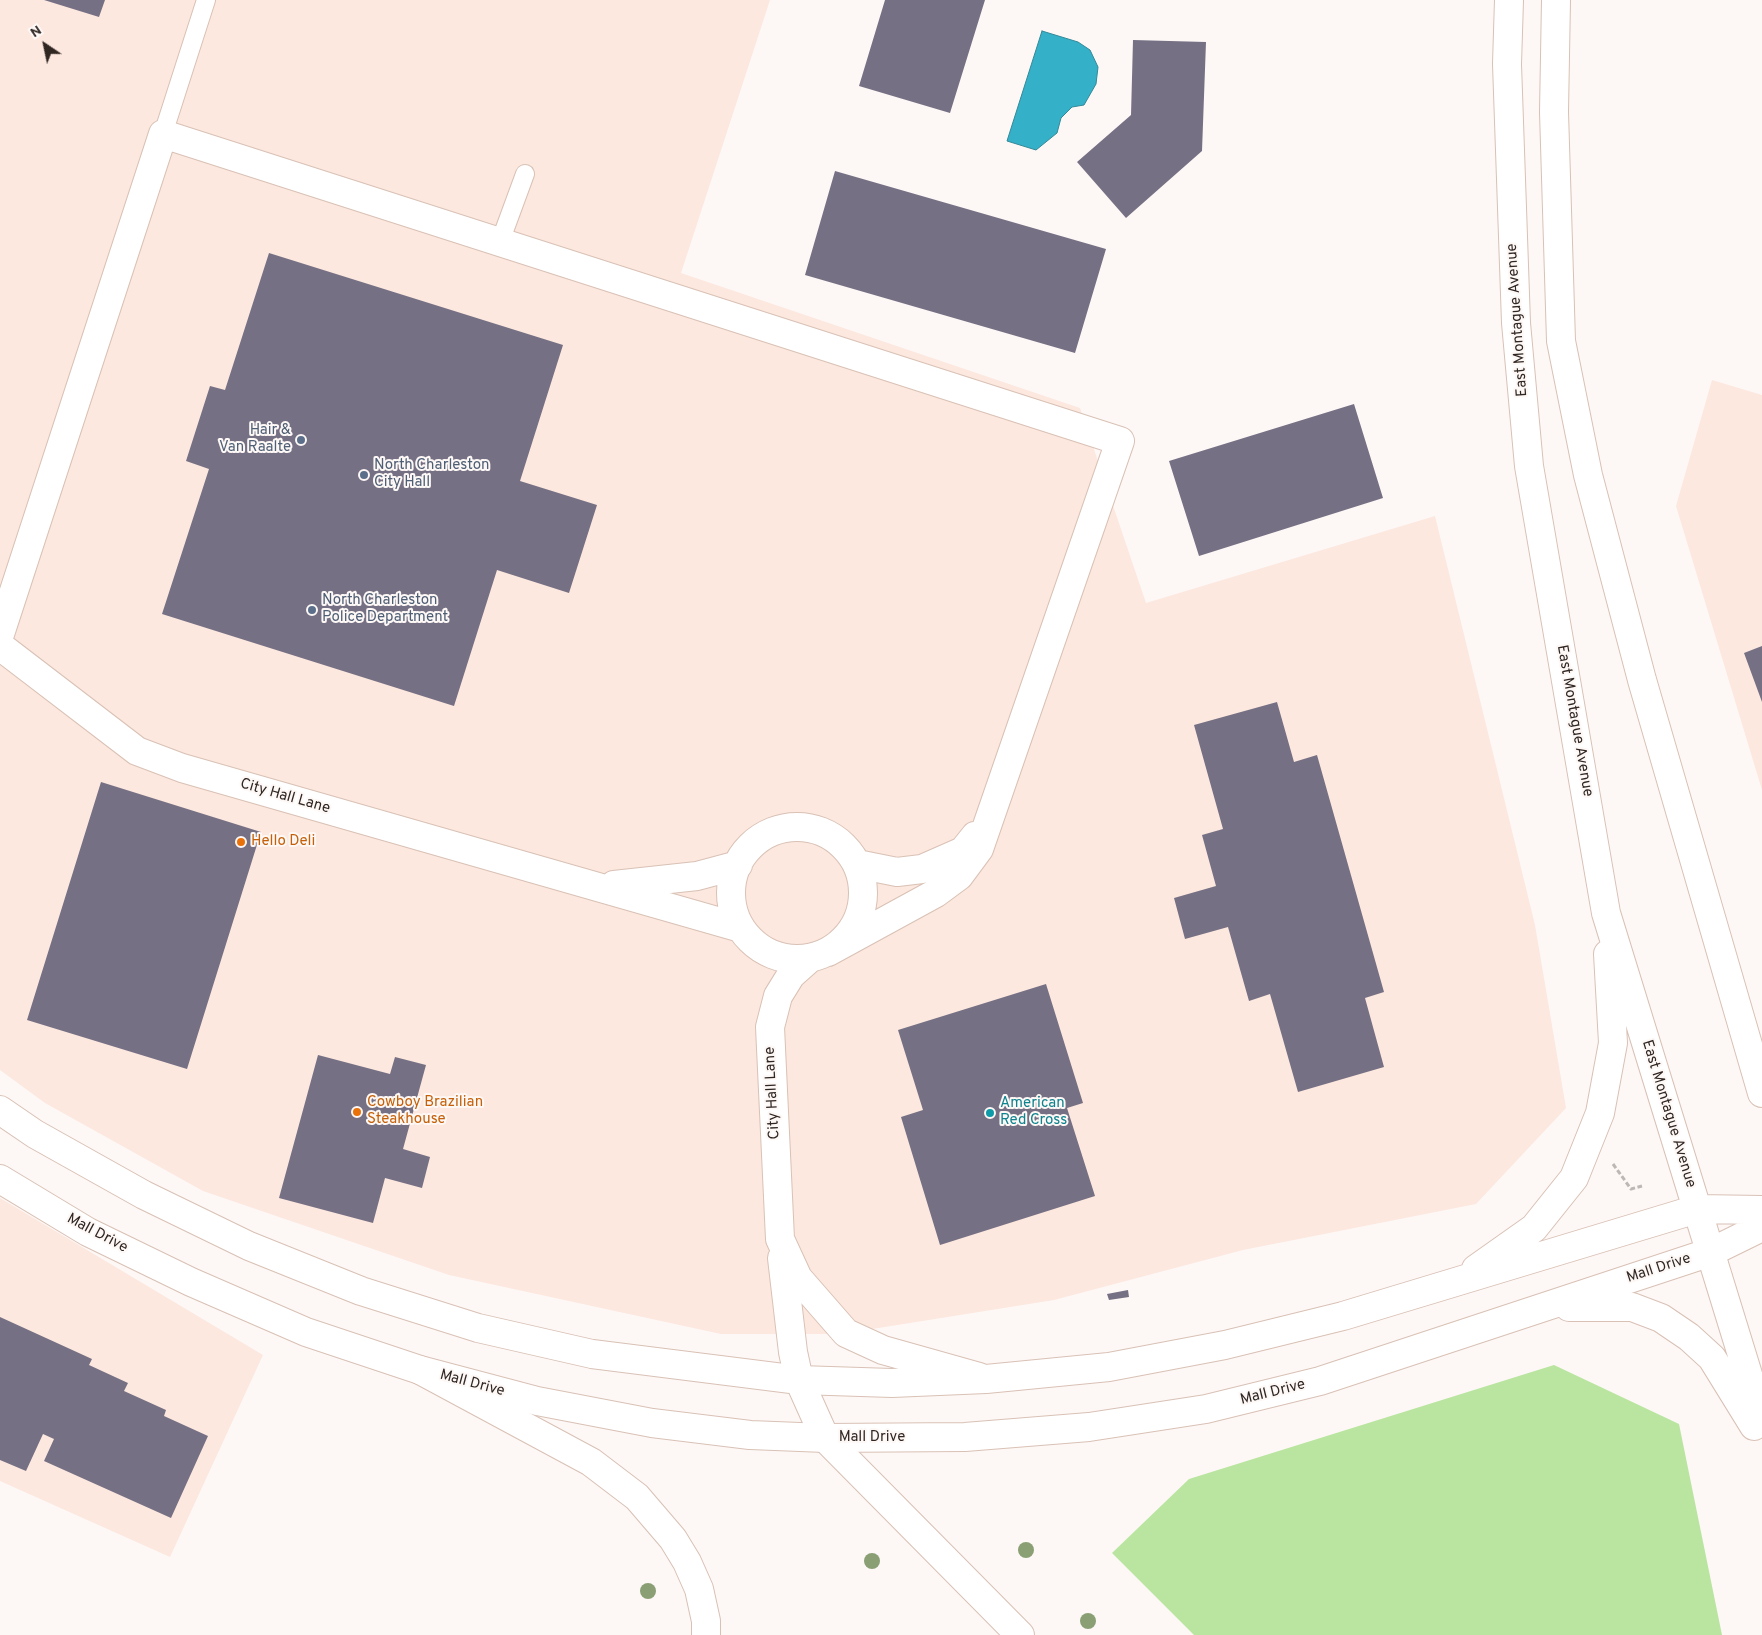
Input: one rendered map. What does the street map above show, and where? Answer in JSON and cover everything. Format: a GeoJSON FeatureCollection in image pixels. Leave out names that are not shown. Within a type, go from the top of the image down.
{"type":"FeatureCollection","features":[{"type":"Feature","properties":{"kind":"main road","name":"East Montague Avenue"},"geometry":{"type":"LineString","coordinates":[[1509,0],[1507,64],[1516,323],[1529,466],[1606,913],[1762,1420]]}},
{"type":"Feature","properties":{"kind":"main road"},"geometry":{"type":"LineString","coordinates":[[1556,0],[1554,112],[1561,341],[1588,475],[1642,680],[1762,1093]]}},
{"type":"Feature","properties":{"kind":"main road"},"geometry":{"type":"LineString","coordinates":[[0,634],[163,134],[1120,440],[992,815],[978,849],[960,876],[936,893],[818,956],[785,959],[764,951],[746,936],[735,916],[731,894],[738,865],[746,851],[764,836],[793,828],[807,828],[826,834],[844,845],[857,864],[863,882],[863,896],[857,922],[845,940],[818,956]]}},
{"type":"Feature","properties":{"kind":"main road","name":"City Hall Lane"},"geometry":{"type":"LineString","coordinates":[[0,646],[136,751],[182,768],[741,928]]}},
{"type":"Feature","properties":{"kind":"main road"},"geometry":{"type":"LineString","coordinates":[[857,864],[897,872],[922,869],[963,851],[992,815]]}},
{"type":"Feature","properties":{"kind":"main road","name":"City Hall Lane"},"geometry":{"type":"LineString","coordinates":[[599,886],[697,876],[738,865]]}},
{"type":"Feature","properties":{"kind":"main road"},"geometry":{"type":"LineString","coordinates":[[1457,1282],[1534,1228],[1574,1178],[1600,1113],[1613,1043],[1606,913]]}},
{"type":"Feature","properties":{"kind":"main road","name":"City Hall Lane"},"geometry":{"type":"LineString","coordinates":[[818,956],[791,975],[778,996],[770,1027],[780,1239],[793,1352],[799,1380],[825,1438]]}},
{"type":"Feature","properties":{"kind":"main road"},"geometry":{"type":"LineString","coordinates":[[0,1110],[34,1134],[144,1195],[249,1246],[361,1291],[478,1328],[592,1354],[799,1380],[892,1383],[986,1379],[1109,1367],[1225,1345],[1343,1316],[1697,1209],[1762,1210]]}},
{"type":"Feature","properties":{"kind":"main road","name":"Mall Drive"},"geometry":{"type":"LineString","coordinates":[[0,1179],[88,1232],[191,1282],[306,1332],[420,1370],[537,1401],[652,1423],[750,1435],[825,1438],[965,1437],[1089,1427],[1206,1409],[1320,1381],[1711,1252],[1762,1227]]}},
{"type":"Feature","properties":{"kind":"main road","name":"City Hall Lane"},"geometry":{"type":"LineString","coordinates":[[780,1239],[798,1278],[846,1333],[883,1350],[986,1379]]}},
{"type":"Feature","properties":{"kind":"main road"},"geometry":{"type":"LineString","coordinates":[[1540,1308],[1632,1307],[1661,1318],[1688,1337],[1712,1358],[1762,1439]]}},
{"type":"Feature","properties":{"kind":"main road"},"geometry":{"type":"LineString","coordinates":[[420,1370],[591,1462],[637,1497],[673,1539],[687,1562],[699,1588],[706,1621],[706,1635]]}},
{"type":"Feature","properties":{"kind":"main road"},"geometry":{"type":"LineString","coordinates":[[825,1438],[1020,1635]]}},
{"type":"Feature","properties":{"kind":"lane"},"geometry":{"type":"LineString","coordinates":[[163,134],[206,0]]}},
{"type":"Feature","properties":{"kind":"lane"},"geometry":{"type":"LineString","coordinates":[[500,242],[525,174]]}},
{"type":"Feature","properties":{"kind":"path"},"geometry":{"type":"LineString","coordinates":[[1611,1162],[1631,1189],[1642,1186]]}},
{"type":"Feature","properties":{"kind":"shaded area"},"geometry":{"type":"Polygon","coordinates":[[[0,0],[770,0],[681,273],[1080,408],[1146,603],[1435,516],[1535,925],[1566,1108],[1476,1204],[1243,1250],[1054,1300],[841,1334],[721,1334],[449,1275],[203,1191],[45,1103],[0,1070],[0,0]]]}},
{"type":"Feature","properties":{"kind":"shaded area"},"geometry":{"type":"Polygon","coordinates":[[[1712,380],[1762,395],[1762,790],[1676,506],[1712,380]]]}},
{"type":"Feature","properties":{"kind":"shaded area"},"geometry":{"type":"Polygon","coordinates":[[[0,1198],[263,1355],[170,1557],[0,1481],[0,1198]]]}},
{"type":"Feature","properties":{"kind":"green space"},"geometry":{"type":"Polygon","coordinates":[[[1554,1365],[1679,1424],[1722,1635],[1194,1635],[1112,1553],[1189,1479],[1554,1365]]]}},
{"type":"Feature","properties":{"kind":"water"},"geometry":{"type":"Polygon","coordinates":[[[1042,31],[1078,42],[1090,50],[1098,67],[1096,84],[1084,105],[1072,107],[1061,118],[1057,133],[1036,150],[1007,141],[1042,31]]]}},
{"type":"Feature","properties":{"kind":"building"},"geometry":{"type":"Polygon","coordinates":[[[44,0],[105,0],[99,17],[44,0]]]}},
{"type":"Feature","properties":{"kind":"building"},"geometry":{"type":"Polygon","coordinates":[[[885,0],[985,0],[950,113],[859,86],[885,0]]]}},
{"type":"Feature","properties":{"kind":"building"},"geometry":{"type":"Polygon","coordinates":[[[1133,40],[1206,42],[1202,151],[1126,218],[1077,162],[1131,115],[1133,40]]]}},
{"type":"Feature","properties":{"kind":"building"},"geometry":{"type":"Polygon","coordinates":[[[835,171],[1106,249],[1075,353],[805,275],[835,171]]]}},
{"type":"Feature","properties":{"kind":"building","name":"North Charleston City Hall"},"geometry":{"type":"Polygon","coordinates":[[[269,253],[563,345],[520,481],[597,505],[569,593],[497,570],[454,706],[162,614],[209,469],[186,461],[210,386],[225,390],[269,253]]]}},
{"type":"Feature","properties":{"kind":"building"},"geometry":{"type":"Polygon","coordinates":[[[1354,404],[1383,498],[1199,556],[1169,461],[1354,404]]]}},
{"type":"Feature","properties":{"kind":"building"},"geometry":{"type":"Polygon","coordinates":[[[1762,646],[1762,702],[1744,653],[1762,646]]]}},
{"type":"Feature","properties":{"kind":"building"},"geometry":{"type":"Polygon","coordinates":[[[1277,702],[1294,762],[1317,755],[1384,992],[1365,998],[1384,1067],[1298,1092],[1270,994],[1249,1001],[1228,927],[1185,939],[1174,898],[1216,886],[1202,835],[1223,829],[1194,725],[1277,702]]]}},
{"type":"Feature","properties":{"kind":"building"},"geometry":{"type":"Polygon","coordinates":[[[101,782],[261,832],[187,1069],[27,1020],[101,782]]]}},
{"type":"Feature","properties":{"kind":"building","name":"American Red Cross"},"geometry":{"type":"Polygon","coordinates":[[[1046,984],[1083,1103],[1067,1108],[1095,1196],[940,1245],[901,1117],[923,1110],[898,1030],[1046,984]]]}},
{"type":"Feature","properties":{"kind":"building","name":"Cowboy Brazilian Steakhouse"},"geometry":{"type":"Polygon","coordinates":[[[318,1055],[390,1074],[395,1057],[426,1065],[403,1149],[430,1157],[422,1188],[385,1178],[373,1223],[279,1198],[318,1055]]]}},
{"type":"Feature","properties":{"kind":"building"},"geometry":{"type":"Polygon","coordinates":[[[1128,1290],[1129,1297],[1109,1300],[1107,1294],[1128,1290]]]}},
{"type":"Feature","properties":{"kind":"building"},"geometry":{"type":"Polygon","coordinates":[[[0,1317],[92,1359],[89,1365],[128,1383],[124,1391],[166,1410],[164,1416],[208,1436],[171,1518],[44,1461],[54,1439],[43,1434],[26,1471],[0,1460],[0,1317]]]}},
{"type":"Feature","properties":{"kind":"place","name":"Hair & Van Raalte"},"geometry":{"type":"Point","coordinates":[301,440]}},
{"type":"Feature","properties":{"kind":"place","name":"North Charleston City Hall"},"geometry":{"type":"Point","coordinates":[364,475]}},
{"type":"Feature","properties":{"kind":"place","name":"North Charleston Police Department"},"geometry":{"type":"Point","coordinates":[312,610]}},
{"type":"Feature","properties":{"kind":"place","name":"Hello Deli"},"geometry":{"type":"Point","coordinates":[241,842]}},
{"type":"Feature","properties":{"kind":"place","name":"Cowboy Brazilian Steakhouse"},"geometry":{"type":"Point","coordinates":[357,1112]}},
{"type":"Feature","properties":{"kind":"place","name":"American Red Cross"},"geometry":{"type":"Point","coordinates":[990,1113]}}]}
